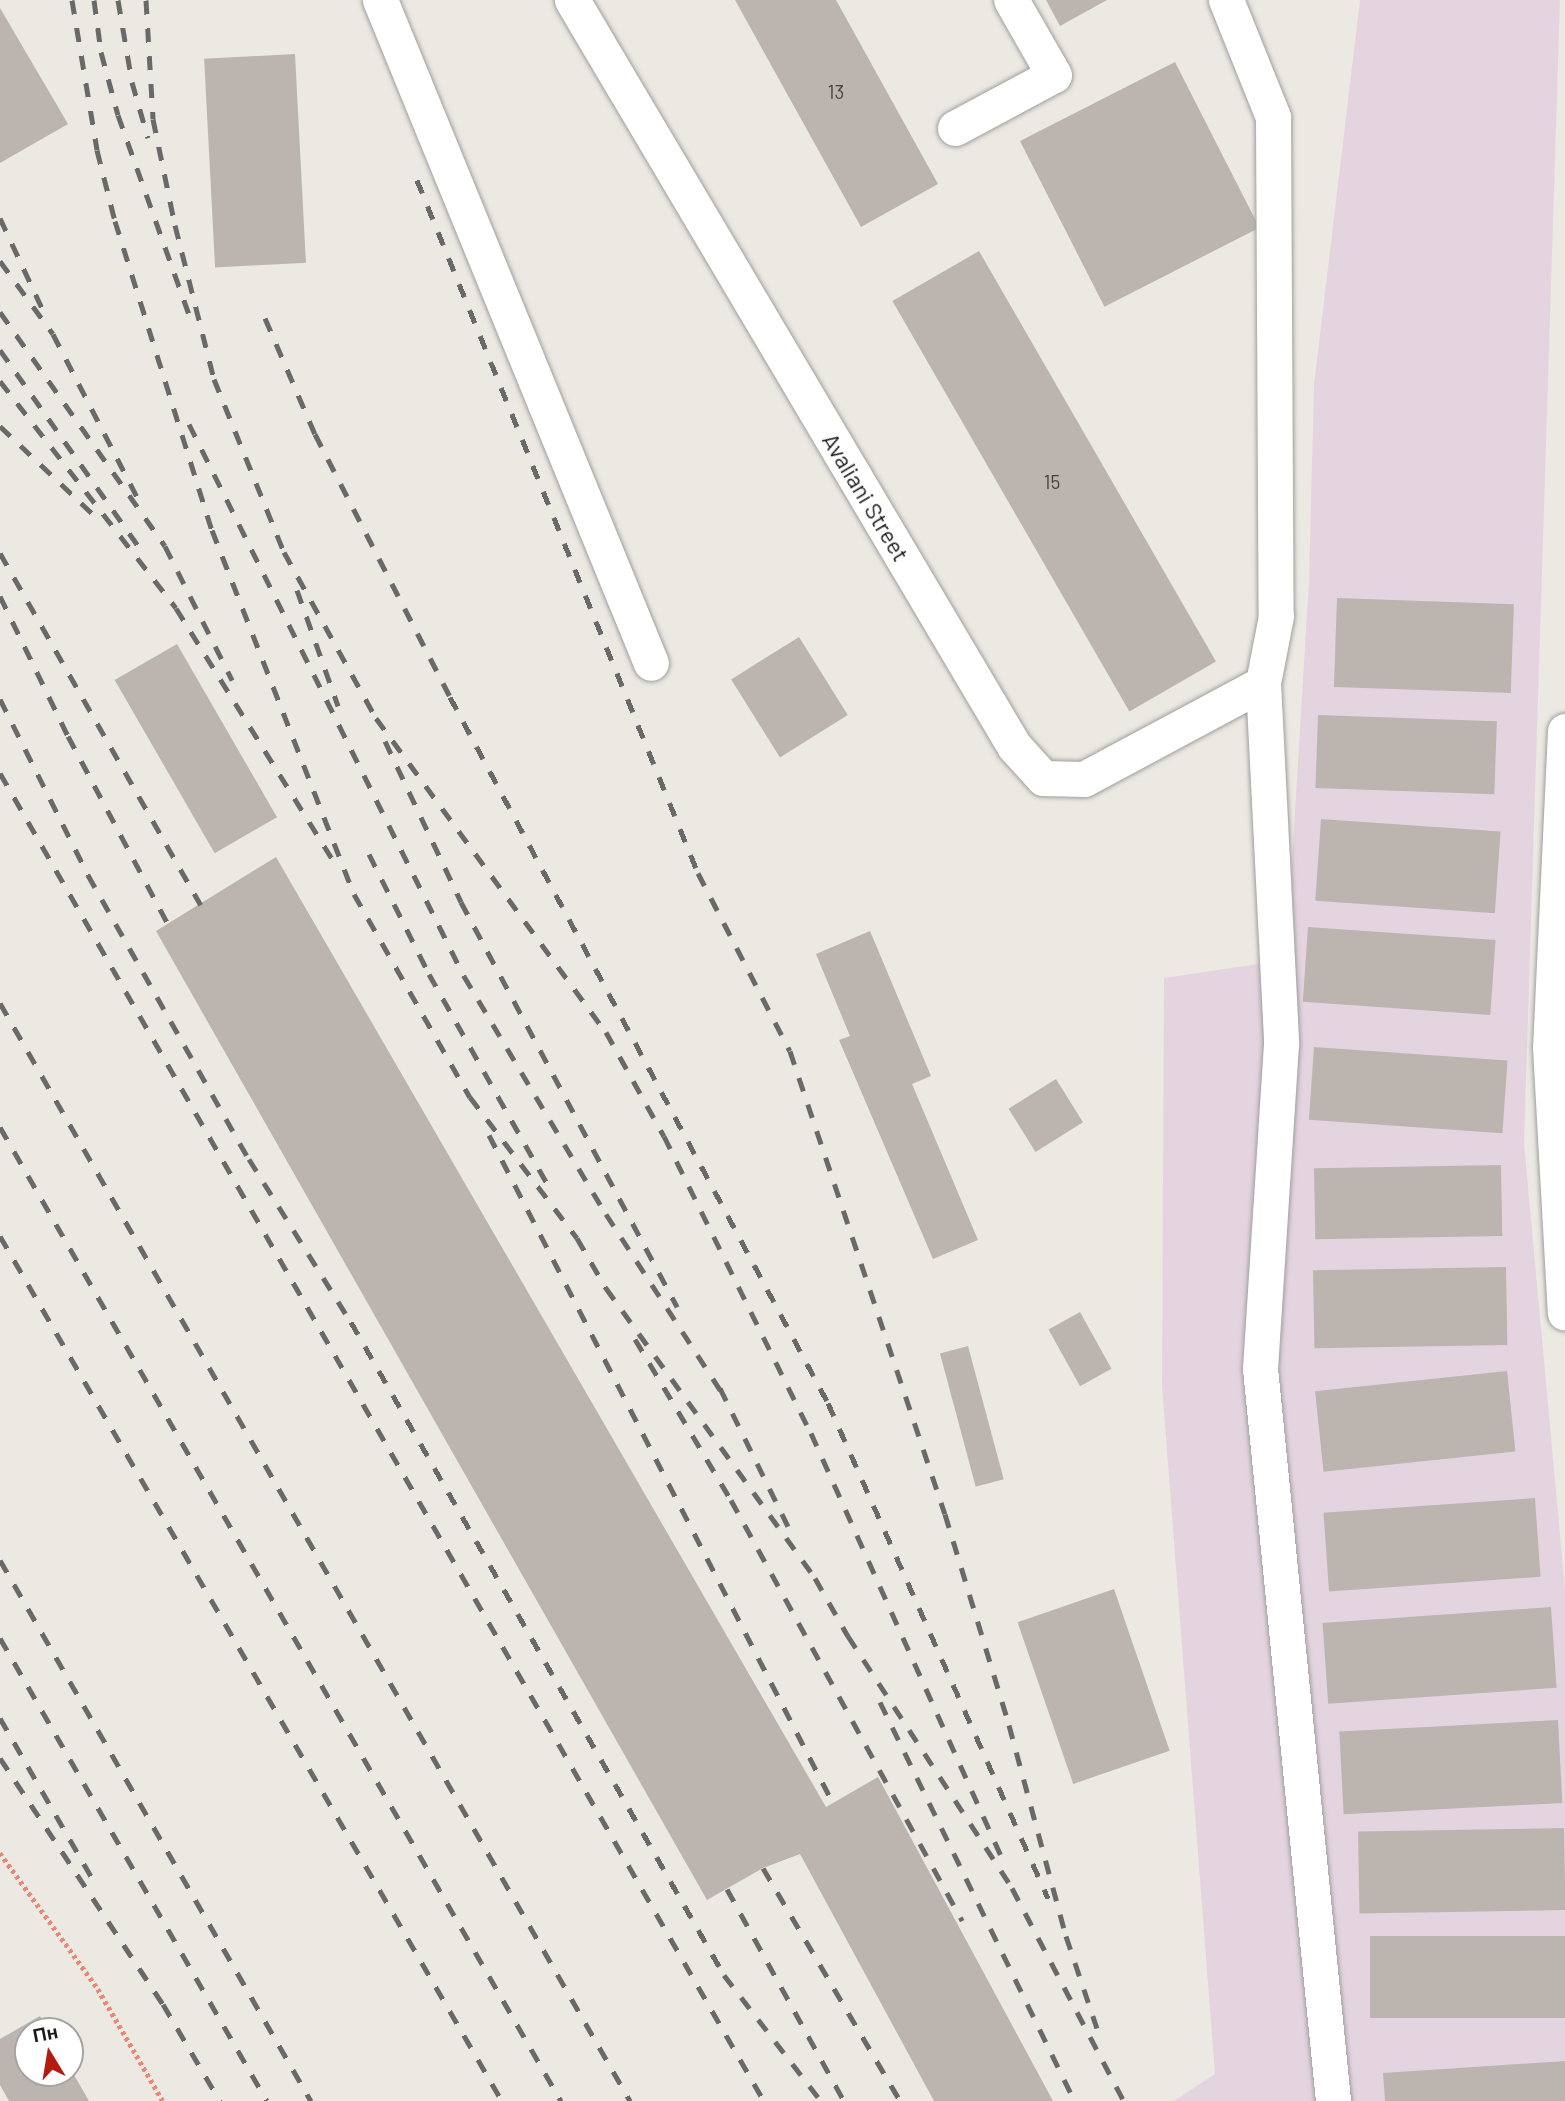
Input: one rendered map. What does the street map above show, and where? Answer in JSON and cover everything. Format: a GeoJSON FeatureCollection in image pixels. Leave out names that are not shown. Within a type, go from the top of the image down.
{"type":"FeatureCollection","features":[{"type":"Feature","properties":{"kind":"street"},"geometry":{"type":"LineString","coordinates":[[380,0],[651,663]]}},
{"type":"Feature","properties":{"kind":"street","name":"Avaliani Street"},"geometry":{"type":"LineString","coordinates":[[572,0],[1014,746],[1043,778],[1084,779],[1263,683]]}},
{"type":"Feature","properties":{"kind":"street"},"geometry":{"type":"LineString","coordinates":[[956,128],[1054,75],[1011,0]]}},
{"type":"Feature","properties":{"kind":"street"},"geometry":{"type":"LineString","coordinates":[[1226,0],[1273,117],[1276,616],[1263,683],[1281,1044],[1260,1368],[1333,2101]]}},
{"type":"Feature","properties":{"kind":"street"},"geometry":{"type":"LineString","coordinates":[[1565,731],[1550,1047],[1565,1314]]}},
{"type":"Feature","properties":{"kind":"path"},"geometry":{"type":"LineString","coordinates":[[1,1856],[98,1989],[163,2101]]}},
{"type":"Feature","properties":{"kind":"shaded area"},"geometry":{"type":"Polygon","coordinates":[[[1360,0],[1560,0],[1524,1143],[1565,1589],[1565,2101],[1174,2101],[1215,2074],[1162,1386],[1164,978],[1286,960],[1309,581],[1314,385],[1360,0]]]}},
{"type":"Feature","properties":{"kind":"building"},"geometry":{"type":"Polygon","coordinates":[[[735,0],[836,0],[938,184],[861,227],[735,0]]]}},
{"type":"Feature","properties":{"kind":"building"},"geometry":{"type":"Polygon","coordinates":[[[1046,0],[1107,0],[1060,26],[1046,0]]]}},
{"type":"Feature","properties":{"kind":"building"},"geometry":{"type":"Polygon","coordinates":[[[0,8],[68,124],[0,163],[0,8]]]}},
{"type":"Feature","properties":{"kind":"building"},"geometry":{"type":"Polygon","coordinates":[[[295,54],[306,263],[215,267],[204,59],[295,54]]]}},
{"type":"Feature","properties":{"kind":"building"},"geometry":{"type":"Polygon","coordinates":[[[1175,62],[1259,228],[1104,307],[1020,141],[1175,62]]]}},
{"type":"Feature","properties":{"kind":"building"},"geometry":{"type":"Polygon","coordinates":[[[979,251],[1216,661],[1129,711],[892,301],[979,251]]]}},
{"type":"Feature","properties":{"kind":"building"},"geometry":{"type":"Polygon","coordinates":[[[1337,598],[1514,604],[1511,693],[1334,687],[1337,598]]]}},
{"type":"Feature","properties":{"kind":"building"},"geometry":{"type":"Polygon","coordinates":[[[799,637],[848,715],[780,757],[731,679],[799,637]]]}},
{"type":"Feature","properties":{"kind":"building"},"geometry":{"type":"Polygon","coordinates":[[[177,644],[277,817],[215,853],[115,680],[177,644]]]}},
{"type":"Feature","properties":{"kind":"building"},"geometry":{"type":"Polygon","coordinates":[[[1318,715],[1497,721],[1494,794],[1315,788],[1318,715]]]}},
{"type":"Feature","properties":{"kind":"building"},"geometry":{"type":"Polygon","coordinates":[[[1321,819],[1501,832],[1495,913],[1315,901],[1321,819]]]}},
{"type":"Feature","properties":{"kind":"building"},"geometry":{"type":"Polygon","coordinates":[[[276,857],[826,1807],[878,1777],[1053,2101],[934,2101],[800,1854],[763,1868],[707,1900],[156,931],[276,857]]]}},
{"type":"Feature","properties":{"kind":"building"},"geometry":{"type":"Polygon","coordinates":[[[1308,927],[1496,940],[1490,1015],[1303,1002],[1308,927]]]}},
{"type":"Feature","properties":{"kind":"building"},"geometry":{"type":"Polygon","coordinates":[[[870,931],[931,1076],[912,1084],[978,1240],[933,1259],[839,1040],[850,1036],[816,954],[870,931]]]}},
{"type":"Feature","properties":{"kind":"building"},"geometry":{"type":"Polygon","coordinates":[[[1314,1047],[1508,1061],[1502,1133],[1309,1120],[1314,1047]]]}},
{"type":"Feature","properties":{"kind":"building"},"geometry":{"type":"Polygon","coordinates":[[[1056,1079],[1083,1122],[1036,1152],[1009,1109],[1056,1079]]]}},
{"type":"Feature","properties":{"kind":"building"},"geometry":{"type":"Polygon","coordinates":[[[1501,1165],[1502,1236],[1315,1239],[1314,1168],[1501,1165]]]}},
{"type":"Feature","properties":{"kind":"building"},"geometry":{"type":"Polygon","coordinates":[[[1506,1267],[1507,1345],[1314,1348],[1313,1270],[1506,1267]]]}},
{"type":"Feature","properties":{"kind":"building"},"geometry":{"type":"Polygon","coordinates":[[[1080,1312],[1112,1369],[1080,1386],[1049,1329],[1080,1312]]]}},
{"type":"Feature","properties":{"kind":"building"},"geometry":{"type":"Polygon","coordinates":[[[968,1346],[1004,1479],[976,1487],[940,1354],[968,1346]]]}},
{"type":"Feature","properties":{"kind":"building"},"geometry":{"type":"Polygon","coordinates":[[[1507,1371],[1515,1452],[1324,1472],[1315,1391],[1507,1371]]]}},
{"type":"Feature","properties":{"kind":"building"},"geometry":{"type":"Polygon","coordinates":[[[1535,1498],[1541,1577],[1329,1592],[1324,1513],[1535,1498]]]}},
{"type":"Feature","properties":{"kind":"building"},"geometry":{"type":"Polygon","coordinates":[[[1114,1589],[1170,1751],[1073,1784],[1018,1622],[1114,1589]]]}},
{"type":"Feature","properties":{"kind":"building"},"geometry":{"type":"Polygon","coordinates":[[[1551,1607],[1557,1688],[1328,1704],[1323,1623],[1551,1607]]]}},
{"type":"Feature","properties":{"kind":"building"},"geometry":{"type":"Polygon","coordinates":[[[1558,1720],[1562,1803],[1344,1814],[1339,1731],[1558,1720]]]}},
{"type":"Feature","properties":{"kind":"building"},"geometry":{"type":"Polygon","coordinates":[[[1564,1828],[1565,1910],[1359,1914],[1358,1832],[1564,1828]]]}},
{"type":"Feature","properties":{"kind":"building"},"geometry":{"type":"Polygon","coordinates":[[[1370,1936],[1565,1936],[1565,2018],[1370,2018],[1370,1936]]]}},
{"type":"Feature","properties":{"kind":"building"},"geometry":{"type":"Polygon","coordinates":[[[14,2031],[14,2087],[81,2087],[89,2101],[9,2101],[0,2085],[0,2039],[14,2031]]]}},
{"type":"Feature","properties":{"kind":"building"},"geometry":{"type":"Polygon","coordinates":[[[1565,2061],[1565,2101],[1385,2101],[1383,2073],[1565,2061]]]}},
{"type":"Feature","properties":{"kind":"railway"},"geometry":{"type":"LineString","coordinates":[[72,0],[97,150],[115,221],[212,530],[354,894],[470,1097],[577,1238],[606,1288],[815,1578],[848,1636],[1012,1888],[1124,2101]]}},
{"type":"Feature","properties":{"kind":"railway"},"geometry":{"type":"LineString","coordinates":[[94,0],[101,52],[118,115],[190,317]]}},
{"type":"Feature","properties":{"kind":"railway"},"geometry":{"type":"LineString","coordinates":[[118,0],[132,82],[148,138]]}},
{"type":"Feature","properties":{"kind":"railway"},"geometry":{"type":"LineString","coordinates":[[146,0],[153,119],[175,225],[214,379],[284,552],[376,718],[606,1032],[664,1136],[811,1433],[1003,1861]]}},
{"type":"Feature","properties":{"kind":"railway"},"geometry":{"type":"LineString","coordinates":[[417,180],[698,873],[790,1051],[945,1514],[1009,1725],[1066,1936],[1097,2028]]}},
{"type":"Feature","properties":{"kind":"railway"},"geometry":{"type":"LineString","coordinates":[[0,218],[42,308]]}},
{"type":"Feature","properties":{"kind":"railway"},"geometry":{"type":"LineString","coordinates":[[0,261],[53,334],[137,497]]}},
{"type":"Feature","properties":{"kind":"railway"},"geometry":{"type":"LineString","coordinates":[[0,312],[165,546],[232,680]]}},
{"type":"Feature","properties":{"kind":"railway"},"geometry":{"type":"LineString","coordinates":[[265,318],[315,434],[450,697],[828,1403],[1048,1898]]}},
{"type":"Feature","properties":{"kind":"railway"},"geometry":{"type":"LineString","coordinates":[[0,350],[142,551]]}},
{"type":"Feature","properties":{"kind":"railway"},"geometry":{"type":"LineString","coordinates":[[0,381],[176,608],[335,863]]}},
{"type":"Feature","properties":{"kind":"railway"},"geometry":{"type":"LineString","coordinates":[[189,424],[464,976],[606,1214],[723,1394]]}},
{"type":"Feature","properties":{"kind":"railway"},"geometry":{"type":"LineString","coordinates":[[0,426],[99,520]]}},
{"type":"Feature","properties":{"kind":"railway"},"geometry":{"type":"LineString","coordinates":[[0,553],[201,905]]}},
{"type":"Feature","properties":{"kind":"railway"},"geometry":{"type":"LineString","coordinates":[[297,590],[338,706]]}},
{"type":"Feature","properties":{"kind":"railway"},"geometry":{"type":"LineString","coordinates":[[0,596],[68,736],[168,924]]}},
{"type":"Feature","properties":{"kind":"railway"},"geometry":{"type":"LineString","coordinates":[[0,699],[88,875],[249,1159],[351,1322],[724,1975],[821,2101]]}},
{"type":"Feature","properties":{"kind":"railway"},"geometry":{"type":"LineString","coordinates":[[385,741],[461,902],[677,1307]]}},
{"type":"Feature","properties":{"kind":"railway"},"geometry":{"type":"LineString","coordinates":[[0,773],[764,2101]]}},
{"type":"Feature","properties":{"kind":"railway"},"geometry":{"type":"LineString","coordinates":[[369,854],[429,974],[552,1192]]}},
{"type":"Feature","properties":{"kind":"railway"},"geometry":{"type":"LineString","coordinates":[[0,1003],[630,2101]]}},
{"type":"Feature","properties":{"kind":"railway"},"geometry":{"type":"LineString","coordinates":[[0,1127],[561,2101]]}},
{"type":"Feature","properties":{"kind":"railway"},"geometry":{"type":"LineString","coordinates":[[489,1135],[833,1803]]}},
{"type":"Feature","properties":{"kind":"railway"},"geometry":{"type":"LineString","coordinates":[[0,1236],[502,2101]]}},
{"type":"Feature","properties":{"kind":"railway"},"geometry":{"type":"LineString","coordinates":[[635,1339],[731,1500],[962,1921]]}},
{"type":"Feature","properties":{"kind":"railway"},"geometry":{"type":"LineString","coordinates":[[720,1388],[788,1526]]}},
{"type":"Feature","properties":{"kind":"railway"},"geometry":{"type":"LineString","coordinates":[[0,1560],[311,2101]]}},
{"type":"Feature","properties":{"kind":"railway"},"geometry":{"type":"LineString","coordinates":[[0,1638],[267,2101]]}},
{"type":"Feature","properties":{"kind":"railway"},"geometry":{"type":"LineString","coordinates":[[880,1702],[1075,2101]]}},
{"type":"Feature","properties":{"kind":"railway"},"geometry":{"type":"LineString","coordinates":[[0,1718],[96,1885]]}},
{"type":"Feature","properties":{"kind":"railway"},"geometry":{"type":"LineString","coordinates":[[0,1758],[163,2004],[220,2101]]}},
{"type":"Feature","properties":{"kind":"railway"},"geometry":{"type":"LineString","coordinates":[[763,1868],[900,2101]]}},
{"type":"Feature","properties":{"kind":"railway"},"geometry":{"type":"LineString","coordinates":[[727,1889],[844,2101]]}}]}
